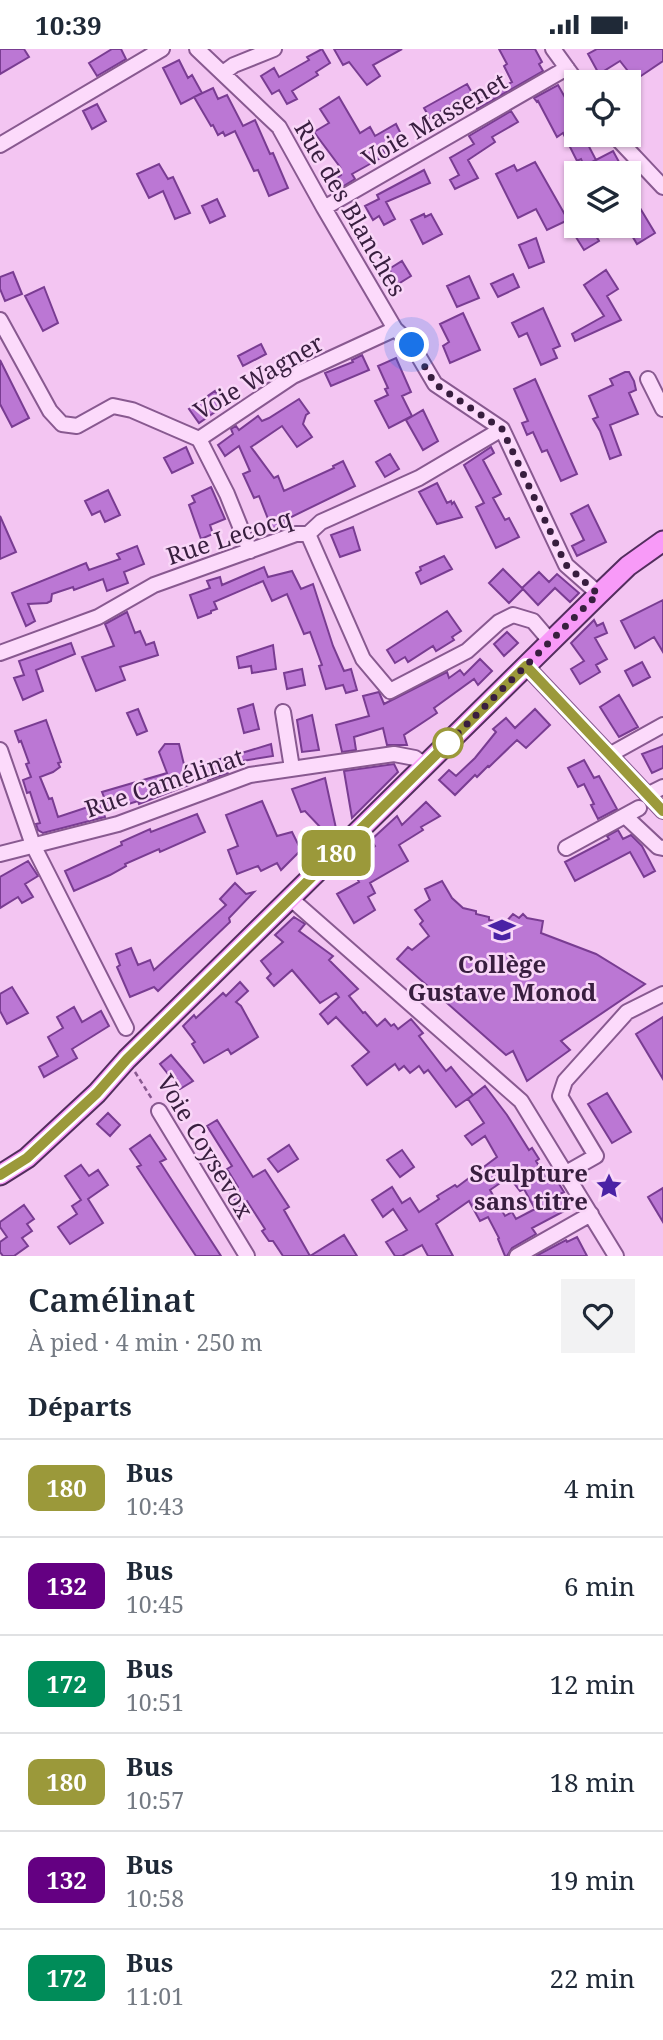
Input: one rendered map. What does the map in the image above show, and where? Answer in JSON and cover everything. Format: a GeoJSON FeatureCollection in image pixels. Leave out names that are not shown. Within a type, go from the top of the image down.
{"type":"FeatureCollection","features":[{"type":"Feature","properties":{"kind":"main road"},"geometry":{"type":"LineString","coordinates":[[0,1175],[27,1158],[97,1093],[127,1059],[598,594],[628,566],[663,541]]}},
{"type":"Feature","properties":{"kind":"main road"},"geometry":{"type":"LineString","coordinates":[[0,1160],[23,1146],[87,1087],[127,1059]]}},
{"type":"Feature","properties":{"kind":"street"},"geometry":{"type":"LineString","coordinates":[[0,145],[162,49]]}},
{"type":"Feature","properties":{"kind":"street","name":"Rue des Blanches"},"geometry":{"type":"LineString","coordinates":[[197,49],[279,127],[395,329],[412,345],[435,384],[502,429]]}},
{"type":"Feature","properties":{"kind":"street"},"geometry":{"type":"LineString","coordinates":[[223,73],[234,65],[274,49]]}},
{"type":"Feature","properties":{"kind":"street"},"geometry":{"type":"LineString","coordinates":[[553,49],[567,68]]}},
{"type":"Feature","properties":{"kind":"street","name":"Voie Massenet"},"geometry":{"type":"LineString","coordinates":[[324,208],[567,68]]}},
{"type":"Feature","properties":{"kind":"street"},"geometry":{"type":"LineString","coordinates":[[623,147],[663,187]]}},
{"type":"Feature","properties":{"kind":"street","name":"Voie Wagner"},"geometry":{"type":"LineString","coordinates":[[0,320],[50,411],[62,424],[77,426],[113,406],[132,410],[199,439],[293,376],[395,329]]}},
{"type":"Feature","properties":{"kind":"street"},"geometry":{"type":"LineString","coordinates":[[648,379],[663,409]]}},
{"type":"Feature","properties":{"kind":"street"},"geometry":{"type":"LineString","coordinates":[[502,429],[566,565],[598,594]]}},
{"type":"Feature","properties":{"kind":"street","name":"Rue Lecocq"},"geometry":{"type":"LineString","coordinates":[[0,653],[98,617],[154,585],[296,534],[308,534],[321,522],[419,478],[502,429]]}},
{"type":"Feature","properties":{"kind":"street"},"geometry":{"type":"LineString","coordinates":[[199,439],[227,494],[250,551]]}},
{"type":"Feature","properties":{"kind":"street"},"geometry":{"type":"LineString","coordinates":[[308,534],[363,659],[390,691],[467,651],[499,622],[513,615],[533,621],[551,642]]}},
{"type":"Feature","properties":{"kind":"street"},"geometry":{"type":"LineString","coordinates":[[526,666],[663,811]]}},
{"type":"Feature","properties":{"kind":"street"},"geometry":{"type":"LineString","coordinates":[[283,712],[292,768]]}},
{"type":"Feature","properties":{"kind":"street"},"geometry":{"type":"LineString","coordinates":[[611,754],[663,726]]}},
{"type":"Feature","properties":{"kind":"street"},"geometry":{"type":"LineString","coordinates":[[0,750],[33,845],[126,1028]]}},
{"type":"Feature","properties":{"kind":"street","name":"Rue Camélinat"},"geometry":{"type":"LineString","coordinates":[[0,854],[118,824],[239,778],[394,754],[415,758],[425,765]]}},
{"type":"Feature","properties":{"kind":"street"},"geometry":{"type":"LineString","coordinates":[[648,795],[663,787]]}},
{"type":"Feature","properties":{"kind":"street"},"geometry":{"type":"LineString","coordinates":[[566,848],[639,808]]}},
{"type":"Feature","properties":{"kind":"street"},"geometry":{"type":"LineString","coordinates":[[625,815],[658,847],[663,848]]}},
{"type":"Feature","properties":{"kind":"street"},"geometry":{"type":"LineString","coordinates":[[290,898],[521,1101],[615,1256]]}},
{"type":"Feature","properties":{"kind":"street"},"geometry":{"type":"LineString","coordinates":[[566,1173],[596,1156],[560,1096],[565,1081],[627,1012],[663,995]]}},
{"type":"Feature","properties":{"kind":"street","name":"Voie Coysevox"},"geometry":{"type":"LineString","coordinates":[[159,1111],[247,1256]]}},
{"type":"Feature","properties":{"kind":"street"},"geometry":{"type":"LineString","coordinates":[[517,1256],[590,1214]]}},
{"type":"Feature","properties":{"kind":"path","name":"Voie Coysevox"},"geometry":{"type":"LineString","coordinates":[[127,1059],[159,1111]]}},
{"type":"Feature","properties":{"kind":"building"},"geometry":{"type":"Polygon","coordinates":[[[0,49],[24,49],[29,57],[0,74],[0,49]]]}},
{"type":"Feature","properties":{"kind":"building"},"geometry":{"type":"Polygon","coordinates":[[[112,49],[121,49],[126,59],[97,76],[89,63],[112,49]]]}},
{"type":"Feature","properties":{"kind":"building"},"geometry":{"type":"Polygon","coordinates":[[[322,49],[330,63],[316,72],[318,75],[292,91],[297,99],[287,104],[279,90],[272,94],[261,76],[274,68],[279,77],[309,60],[307,57],[322,49]]]}},
{"type":"Feature","properties":{"kind":"building"},"geometry":{"type":"Polygon","coordinates":[[[334,49],[402,49],[373,65],[380,76],[367,85],[349,62],[343,65],[334,49]]]}},
{"type":"Feature","properties":{"kind":"building"},"geometry":{"type":"Polygon","coordinates":[[[499,49],[535,49],[542,62],[539,64],[543,71],[477,109],[474,102],[512,82],[499,49]]]}},
{"type":"Feature","properties":{"kind":"building"},"geometry":{"type":"Polygon","coordinates":[[[597,49],[663,49],[663,61],[641,76],[641,70],[627,70],[620,61],[605,70],[597,70],[588,54],[597,49]]]}},
{"type":"Feature","properties":{"kind":"building"},"geometry":{"type":"Polygon","coordinates":[[[179,60],[188,78],[192,75],[202,93],[181,104],[163,68],[179,60]]]}},
{"type":"Feature","properties":{"kind":"building"},"geometry":{"type":"Polygon","coordinates":[[[467,84],[476,100],[455,111],[454,109],[445,114],[443,110],[430,118],[424,108],[467,84]]]}},
{"type":"Feature","properties":{"kind":"building"},"geometry":{"type":"Polygon","coordinates":[[[558,85],[564,96],[564,135],[563,133],[557,137],[534,98],[558,85]]]}},
{"type":"Feature","properties":{"kind":"building"},"geometry":{"type":"Polygon","coordinates":[[[213,88],[218,99],[227,95],[243,126],[255,120],[288,188],[269,196],[258,170],[254,171],[235,131],[225,136],[223,132],[218,135],[213,125],[211,126],[194,97],[213,88]]]}},
{"type":"Feature","properties":{"kind":"building"},"geometry":{"type":"Polygon","coordinates":[[[339,97],[360,133],[370,127],[375,136],[396,124],[403,138],[383,150],[386,155],[352,174],[355,179],[342,187],[337,178],[341,175],[337,168],[340,167],[314,132],[329,123],[320,109],[339,97]]]}},
{"type":"Feature","properties":{"kind":"building"},"geometry":{"type":"Polygon","coordinates":[[[97,104],[106,121],[92,129],[83,111],[97,104]]]}},
{"type":"Feature","properties":{"kind":"building"},"geometry":{"type":"Polygon","coordinates":[[[511,111],[518,122],[492,137],[495,142],[468,160],[478,178],[455,189],[450,180],[459,175],[450,158],[474,144],[469,136],[511,111]]]}},
{"type":"Feature","properties":{"kind":"building"},"geometry":{"type":"Polygon","coordinates":[[[570,147],[589,147],[596,160],[581,159],[577,161],[570,147]]]}},
{"type":"Feature","properties":{"kind":"building"},"geometry":{"type":"Polygon","coordinates":[[[613,151],[618,161],[594,161],[613,151]]]}},
{"type":"Feature","properties":{"kind":"building"},"geometry":{"type":"Polygon","coordinates":[[[535,162],[564,213],[564,222],[547,230],[536,209],[518,218],[496,174],[514,165],[517,171],[535,162]]]}},
{"type":"Feature","properties":{"kind":"building"},"geometry":{"type":"Polygon","coordinates":[[[159,164],[168,179],[173,177],[190,213],[175,219],[163,191],[149,198],[137,174],[159,164]]]}},
{"type":"Feature","properties":{"kind":"building"},"geometry":{"type":"Polygon","coordinates":[[[424,170],[430,183],[386,202],[395,219],[384,225],[379,216],[373,220],[365,206],[379,199],[377,195],[424,170]]]}},
{"type":"Feature","properties":{"kind":"building"},"geometry":{"type":"Polygon","coordinates":[[[217,199],[225,216],[210,223],[202,206],[217,199]]]}},
{"type":"Feature","properties":{"kind":"building"},"geometry":{"type":"Polygon","coordinates":[[[641,210],[655,233],[637,244],[633,238],[641,238],[641,210]]]}},
{"type":"Feature","properties":{"kind":"building"},"geometry":{"type":"Polygon","coordinates":[[[424,214],[425,217],[431,214],[442,234],[423,244],[411,220],[424,214]]]}},
{"type":"Feature","properties":{"kind":"building"},"geometry":{"type":"Polygon","coordinates":[[[536,238],[544,262],[529,268],[519,245],[536,238]]]}},
{"type":"Feature","properties":{"kind":"building"},"geometry":{"type":"Polygon","coordinates":[[[576,238],[597,238],[599,241],[584,250],[576,238]]]}},
{"type":"Feature","properties":{"kind":"building"},"geometry":{"type":"Polygon","coordinates":[[[402,261],[411,276],[398,284],[389,269],[402,261]]]}},
{"type":"Feature","properties":{"kind":"building"},"geometry":{"type":"Polygon","coordinates":[[[606,270],[618,289],[607,296],[621,320],[575,341],[572,334],[604,316],[584,285],[606,270]]]}},
{"type":"Feature","properties":{"kind":"building"},"geometry":{"type":"Polygon","coordinates":[[[13,272],[22,294],[5,301],[0,289],[0,277],[13,272]]]}},
{"type":"Feature","properties":{"kind":"building"},"geometry":{"type":"Polygon","coordinates":[[[513,274],[519,287],[498,297],[491,284],[513,274]]]}},
{"type":"Feature","properties":{"kind":"building"},"geometry":{"type":"Polygon","coordinates":[[[469,276],[479,298],[457,307],[447,286],[469,276]]]}},
{"type":"Feature","properties":{"kind":"building"},"geometry":{"type":"Polygon","coordinates":[[[44,287],[58,323],[43,331],[25,296],[44,287]]]}},
{"type":"Feature","properties":{"kind":"building"},"geometry":{"type":"Polygon","coordinates":[[[543,308],[560,346],[553,349],[557,358],[541,365],[527,333],[519,337],[512,323],[543,308]]]}},
{"type":"Feature","properties":{"kind":"building"},"geometry":{"type":"Polygon","coordinates":[[[463,313],[480,350],[450,363],[443,346],[449,342],[440,324],[463,313]]]}},
{"type":"Feature","properties":{"kind":"building"},"geometry":{"type":"Polygon","coordinates":[[[261,344],[266,354],[243,366],[238,356],[261,344]]]}},
{"type":"Feature","properties":{"kind":"building"},"geometry":{"type":"Polygon","coordinates":[[[362,355],[369,370],[331,386],[325,373],[353,362],[352,360],[362,355]]]}},
{"type":"Feature","properties":{"kind":"building"},"geometry":{"type":"Polygon","coordinates":[[[396,358],[411,392],[402,396],[412,416],[389,428],[375,401],[388,395],[385,389],[388,388],[378,366],[396,358]]]}},
{"type":"Feature","properties":{"kind":"building"},"geometry":{"type":"Polygon","coordinates":[[[0,360],[29,418],[12,427],[0,404],[0,360]]]}},
{"type":"Feature","properties":{"kind":"building"},"geometry":{"type":"Polygon","coordinates":[[[629,372],[634,381],[636,390],[629,393],[638,414],[610,425],[621,455],[610,459],[593,419],[598,417],[589,396],[613,385],[610,379],[629,372]]]}},
{"type":"Feature","properties":{"kind":"building"},"geometry":{"type":"Polygon","coordinates":[[[535,379],[577,474],[561,481],[547,450],[542,452],[533,432],[527,435],[522,423],[528,421],[514,389],[535,379]]]}},
{"type":"Feature","properties":{"kind":"building"},"geometry":{"type":"Polygon","coordinates":[[[215,391],[225,405],[199,423],[189,409],[215,391]]]}},
{"type":"Feature","properties":{"kind":"building"},"geometry":{"type":"Polygon","coordinates":[[[299,399],[309,413],[303,424],[312,437],[297,447],[282,426],[251,447],[274,478],[278,476],[284,491],[334,468],[333,466],[343,461],[355,486],[272,529],[259,496],[254,498],[243,474],[250,471],[239,446],[225,456],[218,445],[233,434],[231,429],[236,426],[239,430],[258,416],[262,421],[269,418],[299,399]]]}},
{"type":"Feature","properties":{"kind":"building"},"geometry":{"type":"Polygon","coordinates":[[[423,410],[438,441],[423,450],[406,420],[423,410]]]}},
{"type":"Feature","properties":{"kind":"building"},"geometry":{"type":"Polygon","coordinates":[[[186,447],[193,463],[172,473],[164,458],[186,447]]]}},
{"type":"Feature","properties":{"kind":"building"},"geometry":{"type":"Polygon","coordinates":[[[491,447],[494,453],[483,460],[501,494],[493,498],[505,520],[509,518],[519,537],[496,548],[476,507],[484,503],[464,465],[491,447]]]}},
{"type":"Feature","properties":{"kind":"building"},"geometry":{"type":"Polygon","coordinates":[[[390,454],[399,469],[385,477],[376,462],[390,454]]]}},
{"type":"Feature","properties":{"kind":"building"},"geometry":{"type":"Polygon","coordinates":[[[437,483],[447,503],[454,502],[462,517],[437,524],[419,492],[437,483]]]}},
{"type":"Feature","properties":{"kind":"building"},"geometry":{"type":"Polygon","coordinates":[[[211,487],[225,519],[210,525],[213,534],[201,539],[189,505],[195,502],[192,496],[211,487]]]}},
{"type":"Feature","properties":{"kind":"building"},"geometry":{"type":"Polygon","coordinates":[[[108,490],[120,515],[105,522],[100,511],[92,515],[85,501],[108,490]]]}},
{"type":"Feature","properties":{"kind":"building"},"geometry":{"type":"Polygon","coordinates":[[[588,505],[606,542],[577,556],[572,546],[584,540],[571,514],[588,505]]]}},
{"type":"Feature","properties":{"kind":"building"},"geometry":{"type":"Polygon","coordinates":[[[0,516],[16,552],[0,559],[0,516]]]}},
{"type":"Feature","properties":{"kind":"building"},"geometry":{"type":"Polygon","coordinates":[[[353,527],[360,550],[340,557],[331,535],[353,527]]]}},
{"type":"Feature","properties":{"kind":"building"},"geometry":{"type":"Polygon","coordinates":[[[137,546],[144,564],[124,572],[128,583],[107,591],[103,579],[74,590],[73,587],[52,594],[51,601],[47,603],[28,604],[35,621],[26,626],[12,593],[86,563],[89,570],[120,559],[117,554],[137,546]]]}},
{"type":"Feature","properties":{"kind":"building"},"geometry":{"type":"Polygon","coordinates":[[[444,556],[452,569],[421,584],[416,573],[421,570],[420,567],[444,556]]]}},
{"type":"Feature","properties":{"kind":"building"},"geometry":{"type":"Polygon","coordinates":[[[264,567],[268,577],[292,571],[301,589],[313,584],[333,646],[344,671],[351,669],[357,690],[346,693],[343,685],[326,689],[319,666],[322,665],[310,632],[304,634],[287,594],[272,601],[263,581],[214,602],[217,609],[198,618],[190,595],[210,588],[207,581],[220,577],[222,585],[264,567]]]}},
{"type":"Feature","properties":{"kind":"building"},"geometry":{"type":"Polygon","coordinates":[[[503,569],[523,589],[509,603],[489,583],[503,569]]]}},
{"type":"Feature","properties":{"kind":"building"},"geometry":{"type":"Polygon","coordinates":[[[539,572],[549,582],[557,574],[579,593],[570,602],[555,588],[538,605],[522,588],[539,572]]]}},
{"type":"Feature","properties":{"kind":"building"},"geometry":{"type":"Polygon","coordinates":[[[663,600],[663,652],[654,637],[635,648],[621,621],[663,600]]]}},
{"type":"Feature","properties":{"kind":"building"},"geometry":{"type":"Polygon","coordinates":[[[447,611],[461,631],[452,637],[454,640],[436,651],[433,646],[408,662],[405,657],[395,663],[387,650],[447,611]]]}},
{"type":"Feature","properties":{"kind":"building"},"geometry":{"type":"Polygon","coordinates":[[[127,612],[135,633],[140,631],[146,645],[154,642],[158,655],[120,667],[125,680],[96,691],[82,657],[114,646],[105,624],[127,612]]]}},
{"type":"Feature","properties":{"kind":"building"},"geometry":{"type":"Polygon","coordinates":[[[594,620],[597,626],[603,623],[607,633],[595,638],[607,659],[596,665],[600,672],[580,684],[571,669],[584,661],[571,643],[594,620]]]}},
{"type":"Feature","properties":{"kind":"building"},"geometry":{"type":"Polygon","coordinates":[[[507,632],[518,643],[504,656],[494,644],[507,632]]]}},
{"type":"Feature","properties":{"kind":"building"},"geometry":{"type":"Polygon","coordinates":[[[71,643],[75,654],[36,670],[43,691],[23,700],[14,678],[24,675],[19,661],[71,643]]]}},
{"type":"Feature","properties":{"kind":"building"},"geometry":{"type":"Polygon","coordinates":[[[273,645],[276,669],[252,673],[251,666],[239,668],[237,657],[273,645]]]}},
{"type":"Feature","properties":{"kind":"building"},"geometry":{"type":"Polygon","coordinates":[[[480,659],[492,671],[478,685],[474,679],[434,708],[437,713],[404,735],[407,745],[387,745],[383,728],[354,737],[356,750],[342,752],[336,725],[369,716],[363,696],[379,692],[384,704],[447,672],[449,678],[460,670],[464,675],[480,659]]]}},
{"type":"Feature","properties":{"kind":"building"},"geometry":{"type":"Polygon","coordinates":[[[642,662],[650,677],[633,686],[625,671],[642,662]]]}},
{"type":"Feature","properties":{"kind":"building"},"geometry":{"type":"Polygon","coordinates":[[[302,669],[305,685],[287,689],[284,673],[302,669]]]}},
{"type":"Feature","properties":{"kind":"building"},"geometry":{"type":"Polygon","coordinates":[[[619,695],[638,727],[619,737],[600,707],[619,695]]]}},
{"type":"Feature","properties":{"kind":"building"},"geometry":{"type":"Polygon","coordinates":[[[253,704],[259,729],[244,733],[238,709],[253,704]]]}},
{"type":"Feature","properties":{"kind":"building"},"geometry":{"type":"Polygon","coordinates":[[[138,709],[147,731],[137,735],[127,713],[138,709]]]}},
{"type":"Feature","properties":{"kind":"building"},"geometry":{"type":"Polygon","coordinates":[[[535,709],[550,725],[526,748],[517,740],[455,795],[439,780],[449,770],[456,776],[496,732],[493,729],[506,718],[515,728],[535,709]]]}},
{"type":"Feature","properties":{"kind":"building"},"geometry":{"type":"Polygon","coordinates":[[[312,715],[319,750],[302,752],[297,720],[312,715]]]}},
{"type":"Feature","properties":{"kind":"building"},"geometry":{"type":"Polygon","coordinates":[[[46,720],[61,762],[58,763],[60,767],[53,772],[40,777],[49,799],[52,798],[58,817],[100,803],[105,817],[43,833],[38,830],[36,824],[40,823],[23,780],[31,777],[26,764],[29,763],[15,731],[46,720]]]}},
{"type":"Feature","properties":{"kind":"building"},"geometry":{"type":"Polygon","coordinates":[[[165,744],[179,744],[189,785],[139,804],[138,801],[109,810],[102,792],[167,773],[159,752],[165,744]]]}},
{"type":"Feature","properties":{"kind":"building"},"geometry":{"type":"Polygon","coordinates":[[[271,744],[273,756],[236,762],[235,755],[271,744]]]}},
{"type":"Feature","properties":{"kind":"building"},"geometry":{"type":"Polygon","coordinates":[[[663,746],[663,768],[652,773],[642,754],[663,746]]]}},
{"type":"Feature","properties":{"kind":"building"},"geometry":{"type":"Polygon","coordinates":[[[224,758],[228,773],[208,780],[205,763],[224,758]]]}},
{"type":"Feature","properties":{"kind":"building"},"geometry":{"type":"Polygon","coordinates":[[[584,760],[594,778],[599,776],[617,809],[598,819],[584,784],[578,787],[568,768],[584,760]]]}},
{"type":"Feature","properties":{"kind":"building"},"geometry":{"type":"Polygon","coordinates":[[[394,764],[398,772],[352,818],[344,771],[394,764]]]}},
{"type":"Feature","properties":{"kind":"building"},"geometry":{"type":"Polygon","coordinates":[[[325,778],[337,833],[327,842],[318,833],[322,829],[305,811],[301,812],[292,789],[325,778]]]}},
{"type":"Feature","properties":{"kind":"building"},"geometry":{"type":"Polygon","coordinates":[[[262,801],[277,836],[292,832],[301,850],[281,870],[277,863],[261,871],[258,866],[237,874],[228,850],[238,846],[226,815],[262,801]]]}},
{"type":"Feature","properties":{"kind":"building"},"geometry":{"type":"Polygon","coordinates":[[[426,802],[440,816],[399,845],[408,861],[370,883],[375,893],[368,897],[375,910],[354,923],[337,894],[359,882],[351,867],[375,846],[371,840],[397,816],[402,825],[426,802]]]}},
{"type":"Feature","properties":{"kind":"building"},"geometry":{"type":"Polygon","coordinates":[[[197,814],[205,832],[125,864],[126,866],[110,875],[74,891],[65,871],[150,829],[151,832],[197,814]]]}},
{"type":"Feature","properties":{"kind":"building"},"geometry":{"type":"Polygon","coordinates":[[[618,830],[623,839],[631,835],[642,846],[655,871],[644,877],[630,852],[575,881],[565,862],[609,839],[607,836],[618,830]]]}},
{"type":"Feature","properties":{"kind":"building"},"geometry":{"type":"Polygon","coordinates":[[[28,861],[38,876],[25,884],[33,897],[22,903],[18,897],[0,908],[0,877],[28,861]]]}},
{"type":"Feature","properties":{"kind":"building"},"geometry":{"type":"Polygon","coordinates":[[[442,881],[452,898],[463,908],[489,917],[489,920],[505,923],[513,914],[519,918],[523,914],[527,918],[543,921],[541,933],[596,954],[645,984],[561,1041],[570,1050],[527,1081],[513,1051],[506,1055],[397,959],[408,947],[412,950],[429,936],[420,924],[423,921],[415,910],[430,900],[425,889],[442,881]]]}},
{"type":"Feature","properties":{"kind":"building"},"geometry":{"type":"Polygon","coordinates":[[[235,883],[246,894],[254,892],[229,918],[230,922],[158,991],[154,987],[130,997],[117,967],[120,965],[116,954],[131,948],[138,965],[150,960],[154,970],[226,905],[220,899],[235,883]]]}},
{"type":"Feature","properties":{"kind":"building"},"geometry":{"type":"Polygon","coordinates":[[[294,917],[305,924],[299,931],[333,956],[329,960],[358,989],[349,996],[363,1013],[377,1026],[385,1019],[398,1029],[411,1019],[423,1033],[419,1036],[446,1071],[451,1067],[473,1095],[456,1107],[428,1070],[424,1073],[419,1066],[410,1073],[404,1066],[399,1070],[395,1064],[367,1085],[352,1066],[369,1052],[336,1017],[328,1024],[320,1014],[339,997],[336,993],[320,1003],[292,970],[274,986],[267,978],[271,974],[261,961],[283,942],[275,935],[294,917]]]}},
{"type":"Feature","properties":{"kind":"building"},"geometry":{"type":"Polygon","coordinates":[[[240,982],[248,991],[236,1002],[241,1006],[258,1037],[231,1054],[228,1049],[204,1063],[192,1044],[195,1042],[183,1026],[194,1015],[196,1018],[223,993],[226,996],[240,982]]]}},
{"type":"Feature","properties":{"kind":"building"},"geometry":{"type":"Polygon","coordinates":[[[12,987],[28,1013],[7,1024],[0,1011],[0,994],[12,987]]]}},
{"type":"Feature","properties":{"kind":"building"},"geometry":{"type":"Polygon","coordinates":[[[74,1007],[82,1022],[101,1011],[109,1026],[72,1049],[77,1058],[44,1077],[39,1067],[58,1056],[48,1037],[63,1028],[57,1017],[74,1007]]]}},
{"type":"Feature","properties":{"kind":"building"},"geometry":{"type":"Polygon","coordinates":[[[663,1017],[663,1079],[636,1034],[663,1017]]]}},
{"type":"Feature","properties":{"kind":"building"},"geometry":{"type":"Polygon","coordinates":[[[171,1055],[193,1081],[180,1089],[160,1064],[171,1055]]]}},
{"type":"Feature","properties":{"kind":"building"},"geometry":{"type":"Polygon","coordinates":[[[485,1086],[529,1150],[532,1148],[548,1181],[556,1179],[564,1192],[560,1194],[568,1209],[532,1228],[536,1234],[512,1248],[505,1256],[488,1217],[480,1221],[469,1201],[436,1224],[453,1256],[428,1256],[422,1245],[402,1256],[395,1256],[386,1242],[407,1230],[393,1209],[383,1217],[372,1200],[392,1187],[402,1203],[410,1198],[419,1212],[439,1199],[437,1196],[455,1185],[457,1187],[497,1157],[485,1136],[472,1145],[465,1136],[484,1123],[468,1099],[485,1086]],[[509,1177],[490,1190],[505,1216],[512,1212],[516,1219],[535,1209],[524,1189],[520,1191],[509,1177]]]}},
{"type":"Feature","properties":{"kind":"building"},"geometry":{"type":"Polygon","coordinates":[[[607,1093],[631,1132],[612,1143],[588,1104],[607,1093]]]}},
{"type":"Feature","properties":{"kind":"building"},"geometry":{"type":"Polygon","coordinates":[[[108,1113],[120,1125],[110,1136],[97,1124],[108,1113]]]}},
{"type":"Feature","properties":{"kind":"building"},"geometry":{"type":"Polygon","coordinates":[[[217,1120],[253,1177],[265,1170],[289,1207],[284,1210],[310,1256],[283,1256],[262,1231],[265,1229],[247,1201],[239,1206],[230,1193],[238,1187],[227,1169],[232,1166],[207,1126],[217,1120]]]}},
{"type":"Feature","properties":{"kind":"building"},"geometry":{"type":"Polygon","coordinates":[[[150,1135],[166,1159],[160,1162],[221,1256],[196,1256],[137,1167],[141,1165],[130,1149],[150,1135]]]}},
{"type":"Feature","properties":{"kind":"building"},"geometry":{"type":"Polygon","coordinates":[[[289,1145],[298,1159],[278,1172],[268,1159],[289,1145]]]}},
{"type":"Feature","properties":{"kind":"building"},"geometry":{"type":"Polygon","coordinates":[[[402,1150],[414,1167],[400,1177],[387,1160],[402,1150]]]}},
{"type":"Feature","properties":{"kind":"building"},"geometry":{"type":"Polygon","coordinates":[[[81,1165],[89,1176],[98,1170],[108,1185],[88,1199],[103,1223],[70,1244],[58,1227],[77,1214],[72,1206],[81,1200],[65,1176],[81,1165]]]}},
{"type":"Feature","properties":{"kind":"building"},"geometry":{"type":"Polygon","coordinates":[[[663,1188],[663,1222],[648,1197],[663,1188]]]}},
{"type":"Feature","properties":{"kind":"building"},"geometry":{"type":"Polygon","coordinates":[[[24,1205],[34,1219],[27,1224],[32,1231],[22,1238],[28,1246],[14,1256],[3,1256],[0,1242],[7,1237],[0,1227],[0,1222],[24,1205]]]}},
{"type":"Feature","properties":{"kind":"building"},"geometry":{"type":"Polygon","coordinates":[[[344,1235],[357,1256],[310,1256],[344,1235]]]}},
{"type":"Feature","properties":{"kind":"building"},"geometry":{"type":"Polygon","coordinates":[[[577,1237],[587,1256],[536,1256],[566,1240],[567,1242],[577,1237]]]}},
{"type":"Feature","properties":{"kind":"bus line","name":"180"},"geometry":{"type":"LineString","coordinates":[[0,1175],[27,1158],[97,1093],[127,1059],[526,666],[663,811]]}},
{"type":"Feature","properties":{"kind":"place","name":"Collège Gustave Monod"},"geometry":{"type":"Point","coordinates":[502,930]}},
{"type":"Feature","properties":{"kind":"place","name":"Sculpture sans titre"},"geometry":{"type":"Point","coordinates":[609,1186]}},
{"type":"Feature","properties":{"kind":"route"},"geometry":{"type":"LineString","coordinates":[[412,345],[435,384],[502,429],[566,565],[598,594],[448,743]]}}]}
